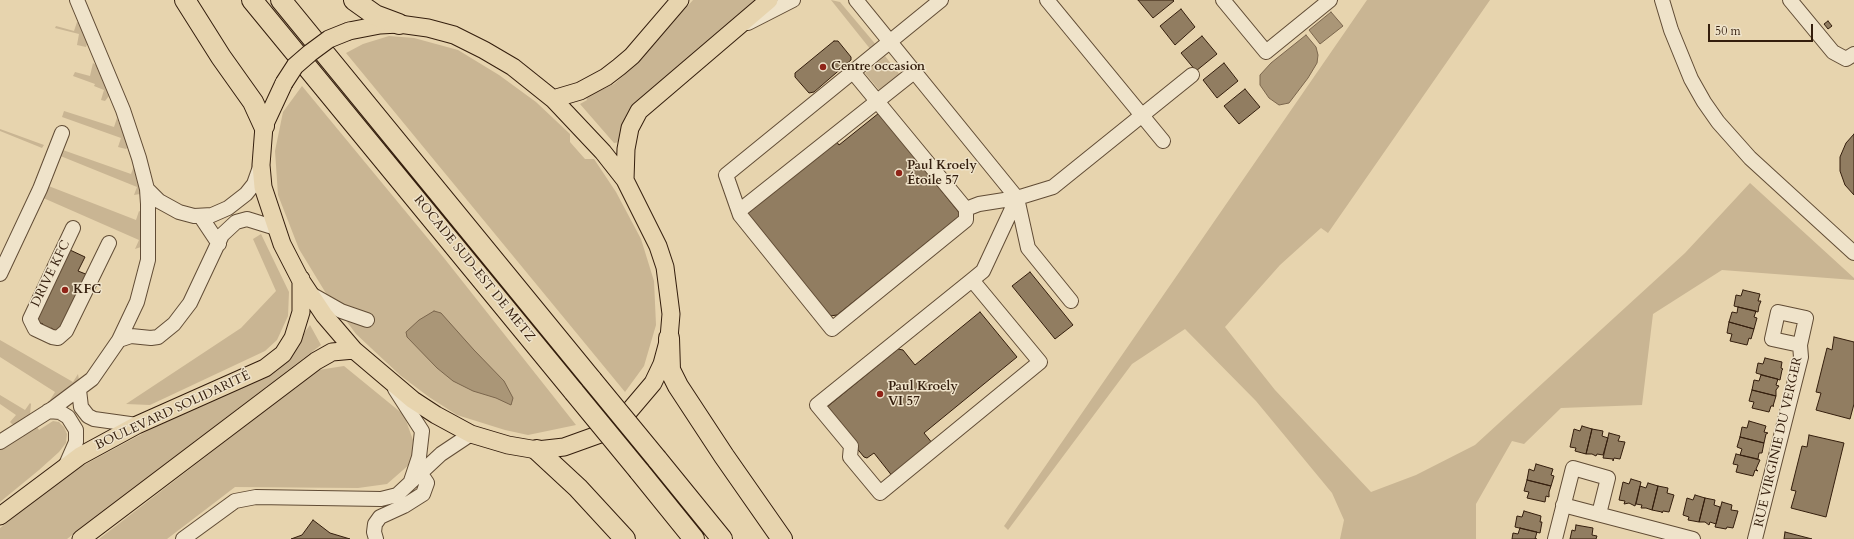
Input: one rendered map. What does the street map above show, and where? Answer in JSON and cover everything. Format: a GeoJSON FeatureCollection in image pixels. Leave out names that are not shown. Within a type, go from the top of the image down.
{"type":"FeatureCollection","features":[{"type":"Feature","properties":{"kind":"highway"},"geometry":{"type":"LineString","coordinates":[[185,0],[221,57],[253,102],[264,126]]}},
{"type":"Feature","properties":{"kind":"highway","name":"ROCADE SUD-EST DE METZ"},"geometry":{"type":"LineString","coordinates":[[252,0],[694,539]]}},
{"type":"Feature","properties":{"kind":"highway","name":"ROCADE SUD-EST DE METZ"},"geometry":{"type":"LineString","coordinates":[[281,0],[722,539]]}},
{"type":"Feature","properties":{"kind":"highway"},"geometry":{"type":"LineString","coordinates":[[354,0],[375,15],[399,24]]}},
{"type":"Feature","properties":{"kind":"highway"},"geometry":{"type":"LineString","coordinates":[[669,338],[670,370],[678,386],[782,539]]}},
{"type":"Feature","properties":{"kind":"highway"},"geometry":{"type":"LineString","coordinates":[[537,450],[578,488],[625,539]]}},
{"type":"Feature","properties":{"kind":"main road"},"geometry":{"type":"LineString","coordinates":[[553,99],[580,91],[606,77],[619,67],[632,56],[680,0]]}},
{"type":"Feature","properties":{"kind":"main road"},"geometry":{"type":"LineString","coordinates":[[625,180],[626,149],[630,128],[638,111],[769,0]]}},
{"type":"Feature","properties":{"kind":"main road"},"geometry":{"type":"LineString","coordinates":[[399,24],[428,28],[454,35],[513,67],[553,99],[603,152],[625,180],[658,246],[665,267],[671,314],[669,338],[662,364],[653,383],[625,416],[604,433],[564,447],[537,450],[508,445],[471,434],[412,400],[354,350],[324,315],[300,279],[276,228],[263,187],[261,165],[264,126],[268,115],[284,83],[295,66],[329,39],[349,31],[380,25],[399,24]]}},
{"type":"Feature","properties":{"kind":"main road","name":"BOULEVARD SOLIDARITÉ"},"geometry":{"type":"LineString","coordinates":[[0,516],[80,456],[137,425],[265,368],[283,354],[293,338],[301,312],[300,279]]}},
{"type":"Feature","properties":{"kind":"main road"},"geometry":{"type":"LineString","coordinates":[[81,539],[316,361],[332,352],[354,350]]}},
{"type":"Feature","properties":{"kind":"street"},"geometry":{"type":"LineString","coordinates":[[0,442],[79,390],[92,379],[119,340],[137,302],[148,260],[147,189],[139,158],[123,110],[77,0]]}},
{"type":"Feature","properties":{"kind":"street"},"geometry":{"type":"LineString","coordinates":[[735,30],[793,0]]}},
{"type":"Feature","properties":{"kind":"street"},"geometry":{"type":"LineString","coordinates":[[856,0],[1017,198],[1028,248],[1071,301]]}},
{"type":"Feature","properties":{"kind":"street"},"geometry":{"type":"LineString","coordinates":[[853,72],[966,209],[966,220],[832,329],[740,215],[726,175],[941,0]]}},
{"type":"Feature","properties":{"kind":"street"},"geometry":{"type":"LineString","coordinates":[[1047,0],[1163,141]]}},
{"type":"Feature","properties":{"kind":"street"},"geometry":{"type":"LineString","coordinates":[[1223,0],[1266,52],[1330,0]]}},
{"type":"Feature","properties":{"kind":"street"},"geometry":{"type":"LineString","coordinates":[[1662,0],[1671,30],[1691,79],[1704,102],[1718,122],[1750,158],[1854,253]]}},
{"type":"Feature","properties":{"kind":"street"},"geometry":{"type":"LineString","coordinates":[[1790,0],[1832,52],[1851,61]]}},
{"type":"Feature","properties":{"kind":"street"},"geometry":{"type":"LineString","coordinates":[[739,211],[914,72]]}},
{"type":"Feature","properties":{"kind":"street"},"geometry":{"type":"LineString","coordinates":[[966,209],[979,204],[1017,198],[1053,187],[1192,75]]}},
{"type":"Feature","properties":{"kind":"street"},"geometry":{"type":"LineString","coordinates":[[0,274],[34,203],[62,133]]}},
{"type":"Feature","properties":{"kind":"street"},"geometry":{"type":"LineString","coordinates":[[147,189],[153,196],[170,208],[194,216],[212,215],[228,208],[246,194],[254,184],[261,165]]}},
{"type":"Feature","properties":{"kind":"street"},"geometry":{"type":"LineString","coordinates":[[972,280],[1040,362],[880,493],[850,457],[851,446],[817,405],[983,271],[1017,198]]}},
{"type":"Feature","properties":{"kind":"street"},"geometry":{"type":"LineString","coordinates":[[202,216],[203,220],[219,244]]}},
{"type":"Feature","properties":{"kind":"street"},"geometry":{"type":"LineString","coordinates":[[119,340],[132,336],[151,338],[158,337],[174,324],[190,303],[222,235],[236,222],[247,219],[276,228]]}},
{"type":"Feature","properties":{"kind":"street","name":"DRIVE KFC"},"geometry":{"type":"LineString","coordinates":[[73,228],[30,319],[32,327],[52,337],[58,338],[66,331],[109,243]]}},
{"type":"Feature","properties":{"kind":"street"},"geometry":{"type":"LineString","coordinates":[[310,294],[341,311],[367,320]]}},
{"type":"Feature","properties":{"kind":"street","name":"RUE VIRGINIE DU VERGER"},"geometry":{"type":"LineString","coordinates":[[1756,539],[1801,356],[1800,345]]}},
{"type":"Feature","properties":{"kind":"street"},"geometry":{"type":"LineString","coordinates":[[391,383],[422,431],[419,457],[410,485]]}},
{"type":"Feature","properties":{"kind":"street"},"geometry":{"type":"LineString","coordinates":[[79,390],[80,400],[84,412],[94,419],[137,425]]}},
{"type":"Feature","properties":{"kind":"street"},"geometry":{"type":"LineString","coordinates":[[48,411],[60,412],[72,422],[77,436],[65,467]]}},
{"type":"Feature","properties":{"kind":"street"},"geometry":{"type":"LineString","coordinates":[[72,422],[84,412]]}},
{"type":"Feature","properties":{"kind":"street"},"geometry":{"type":"LineString","coordinates":[[183,539],[235,502],[256,497],[382,499],[397,495],[410,485],[441,454],[471,434]]}},
{"type":"Feature","properties":{"kind":"street"},"geometry":{"type":"LineString","coordinates":[[1555,539],[1573,468],[1608,478],[1599,514]]}},
{"type":"Feature","properties":{"kind":"street"},"geometry":{"type":"LineString","coordinates":[[376,539],[374,532],[375,524],[380,517],[404,506],[423,494],[427,483],[421,474]]}},
{"type":"Feature","properties":{"kind":"street"},"geometry":{"type":"LineString","coordinates":[[1563,505],[1693,539]]}},
{"type":"Feature","properties":{"kind":"shaded area"},"geometry":{"type":"Polygon","coordinates":[[[693,0],[760,0],[620,142],[614,143],[580,104],[587,100],[586,97],[614,84],[633,67],[693,0]]]}},
{"type":"Feature","properties":{"kind":"shaded area"},"geometry":{"type":"Polygon","coordinates":[[[831,0],[840,2],[877,46],[871,50],[831,0]]]}},
{"type":"Feature","properties":{"kind":"shaded area"},"geometry":{"type":"Polygon","coordinates":[[[1367,0],[1490,0],[1328,233],[1321,228],[1280,265],[1225,327],[1275,390],[1371,492],[1416,475],[1475,445],[1685,253],[1750,183],[1854,278],[1854,280],[1722,270],[1653,314],[1642,405],[1561,408],[1524,444],[1512,441],[1476,504],[1476,539],[1340,539],[1344,520],[1332,493],[1256,401],[1185,329],[1132,364],[1008,530],[1004,526],[1367,0]]]}},
{"type":"Feature","properties":{"kind":"shaded area"},"geometry":{"type":"Polygon","coordinates":[[[1331,12],[1343,26],[1320,44],[1309,30],[1331,12]]]}},
{"type":"Feature","properties":{"kind":"shaded area"},"geometry":{"type":"Polygon","coordinates":[[[77,22],[79,22],[87,44],[86,47],[77,45],[79,34],[55,28],[56,26],[74,31],[77,22]]]}},
{"type":"Feature","properties":{"kind":"shaded area"},"geometry":{"type":"Polygon","coordinates":[[[1306,35],[1316,47],[1318,55],[1317,63],[1308,78],[1289,103],[1279,105],[1269,98],[1260,85],[1260,75],[1271,63],[1306,35]]]}},
{"type":"Feature","properties":{"kind":"shaded area"},"geometry":{"type":"Polygon","coordinates":[[[389,36],[414,38],[458,50],[499,75],[536,102],[570,134],[570,142],[585,159],[594,159],[616,192],[641,239],[654,281],[656,325],[644,366],[625,392],[346,53],[363,44],[389,36]]]}},
{"type":"Feature","properties":{"kind":"shaded area"},"geometry":{"type":"Polygon","coordinates":[[[885,56],[900,75],[879,90],[865,73],[885,56]]]}},
{"type":"Feature","properties":{"kind":"shaded area"},"geometry":{"type":"Polygon","coordinates":[[[93,63],[96,65],[109,96],[105,101],[101,100],[104,90],[94,86],[95,84],[73,76],[75,72],[90,76],[93,63]]]}},
{"type":"Feature","properties":{"kind":"shaded area"},"geometry":{"type":"Polygon","coordinates":[[[302,86],[444,258],[576,425],[528,435],[505,430],[457,415],[429,397],[401,376],[356,334],[327,295],[299,249],[278,195],[275,151],[283,112],[302,86]]]}},
{"type":"Feature","properties":{"kind":"shaded area"},"geometry":{"type":"Polygon","coordinates":[[[64,111],[114,127],[117,118],[128,147],[126,149],[118,147],[121,138],[62,117],[64,111]]]}},
{"type":"Feature","properties":{"kind":"shaded area"},"geometry":{"type":"Polygon","coordinates":[[[0,129],[44,145],[42,148],[0,131],[0,129]]]}},
{"type":"Feature","properties":{"kind":"shaded area"},"geometry":{"type":"Polygon","coordinates":[[[60,149],[131,174],[134,166],[140,194],[134,195],[137,187],[58,155],[60,149]]]}},
{"type":"Feature","properties":{"kind":"shaded area"},"geometry":{"type":"Polygon","coordinates":[[[46,185],[136,220],[139,211],[141,212],[141,247],[135,249],[139,240],[41,197],[46,185]]]}},
{"type":"Feature","properties":{"kind":"shaded area"},"geometry":{"type":"Polygon","coordinates":[[[261,234],[289,292],[288,316],[277,340],[265,351],[150,405],[126,404],[241,328],[276,291],[253,239],[261,234]]]}},
{"type":"Feature","properties":{"kind":"shaded area"},"geometry":{"type":"Polygon","coordinates":[[[434,311],[441,313],[504,381],[513,398],[511,405],[496,398],[473,391],[453,381],[437,368],[407,337],[406,332],[419,320],[434,311]]]}},
{"type":"Feature","properties":{"kind":"shaded area"},"geometry":{"type":"Polygon","coordinates":[[[310,325],[321,345],[67,539],[0,539],[0,528],[71,472],[179,414],[277,369],[310,325]]]}},
{"type":"Feature","properties":{"kind":"shaded area"},"geometry":{"type":"Polygon","coordinates":[[[0,340],[73,382],[78,374],[79,380],[54,400],[50,400],[55,392],[0,357],[0,340]]]}},
{"type":"Feature","properties":{"kind":"shaded area"},"geometry":{"type":"Polygon","coordinates":[[[344,366],[404,415],[413,440],[411,463],[387,484],[358,488],[235,487],[167,539],[99,539],[318,370],[344,366]]]}},
{"type":"Feature","properties":{"kind":"shaded area"},"geometry":{"type":"Polygon","coordinates":[[[0,395],[25,410],[30,403],[30,415],[15,424],[12,424],[10,422],[16,415],[0,404],[0,395]]]}},
{"type":"Feature","properties":{"kind":"shaded area"},"geometry":{"type":"Polygon","coordinates":[[[53,421],[59,422],[64,427],[67,434],[66,443],[59,452],[39,470],[0,502],[0,450],[37,427],[39,430],[53,421]]]}},
{"type":"Feature","properties":{"kind":"building"},"geometry":{"type":"Polygon","coordinates":[[[1138,0],[1173,0],[1174,1],[1153,18],[1138,0]]]}},
{"type":"Feature","properties":{"kind":"building"},"geometry":{"type":"Polygon","coordinates":[[[1181,9],[1195,27],[1175,45],[1160,26],[1181,9]]]}},
{"type":"Feature","properties":{"kind":"building"},"geometry":{"type":"Polygon","coordinates":[[[1828,21],[1832,26],[1828,29],[1824,24],[1828,21]]]}},
{"type":"Feature","properties":{"kind":"building"},"geometry":{"type":"Polygon","coordinates":[[[1202,36],[1217,54],[1196,71],[1181,53],[1202,36]]]}},
{"type":"Feature","properties":{"kind":"building","name":"Centre occasion"},"geometry":{"type":"Polygon","coordinates":[[[834,41],[838,41],[851,57],[851,60],[814,92],[809,93],[795,77],[795,73],[834,41]]]}},
{"type":"Feature","properties":{"kind":"building"},"geometry":{"type":"Polygon","coordinates":[[[1224,63],[1238,81],[1217,98],[1203,80],[1224,63]]]}},
{"type":"Feature","properties":{"kind":"building"},"geometry":{"type":"Polygon","coordinates":[[[1245,89],[1260,107],[1239,124],[1224,106],[1245,89]]]}},
{"type":"Feature","properties":{"kind":"building"},"geometry":{"type":"Polygon","coordinates":[[[879,113],[961,215],[837,315],[830,316],[746,212],[836,141],[839,145],[879,113]]]}},
{"type":"Feature","properties":{"kind":"building"},"geometry":{"type":"Polygon","coordinates":[[[1854,134],[1854,195],[1845,185],[1840,171],[1840,157],[1846,143],[1854,134]]]}},
{"type":"Feature","properties":{"kind":"building","name":"KFC"},"geometry":{"type":"Polygon","coordinates":[[[70,250],[85,257],[78,271],[88,275],[59,333],[51,328],[49,331],[42,327],[43,324],[35,321],[70,250]]]}},
{"type":"Feature","properties":{"kind":"building"},"geometry":{"type":"Polygon","coordinates":[[[1030,272],[1073,325],[1055,339],[1012,286],[1030,272]]]}},
{"type":"Feature","properties":{"kind":"building"},"geometry":{"type":"Polygon","coordinates":[[[1743,290],[1760,294],[1758,301],[1761,301],[1758,312],[1734,306],[1736,295],[1741,296],[1743,290]]]}},
{"type":"Feature","properties":{"kind":"building"},"geometry":{"type":"Polygon","coordinates":[[[1738,307],[1756,311],[1754,317],[1757,318],[1754,329],[1729,322],[1732,312],[1737,313],[1738,307]]]}},
{"type":"Feature","properties":{"kind":"building"},"geometry":{"type":"Polygon","coordinates":[[[980,312],[1017,357],[924,433],[933,444],[893,477],[874,453],[867,458],[864,457],[827,412],[827,407],[898,349],[903,350],[915,365],[980,312]]]}},
{"type":"Feature","properties":{"kind":"building"},"geometry":{"type":"Polygon","coordinates":[[[1729,322],[1754,329],[1751,339],[1749,338],[1747,345],[1730,341],[1732,334],[1727,333],[1729,322]]]}},
{"type":"Feature","properties":{"kind":"building"},"geometry":{"type":"Polygon","coordinates":[[[1834,337],[1854,342],[1854,404],[1850,419],[1816,410],[1821,393],[1816,392],[1827,348],[1832,350],[1834,337]]]}},
{"type":"Feature","properties":{"kind":"building"},"geometry":{"type":"Polygon","coordinates":[[[1765,358],[1782,362],[1781,368],[1783,369],[1780,380],[1756,373],[1758,363],[1763,364],[1765,358]]]}},
{"type":"Feature","properties":{"kind":"building"},"geometry":{"type":"Polygon","coordinates":[[[1761,375],[1778,379],[1776,385],[1779,386],[1776,390],[1776,396],[1752,390],[1754,380],[1759,381],[1761,375]]]}},
{"type":"Feature","properties":{"kind":"building"},"geometry":{"type":"Polygon","coordinates":[[[1752,390],[1776,396],[1773,406],[1771,406],[1769,412],[1752,408],[1754,402],[1749,401],[1752,390]]]}},
{"type":"Feature","properties":{"kind":"building"},"geometry":{"type":"Polygon","coordinates":[[[1749,421],[1766,426],[1764,432],[1768,433],[1766,434],[1764,443],[1740,437],[1742,427],[1747,428],[1749,421]]]}},
{"type":"Feature","properties":{"kind":"building"},"geometry":{"type":"Polygon","coordinates":[[[1582,426],[1592,429],[1586,454],[1575,451],[1576,448],[1570,447],[1574,429],[1580,431],[1582,426]]]}},
{"type":"Feature","properties":{"kind":"building"},"geometry":{"type":"Polygon","coordinates":[[[1592,429],[1603,431],[1602,436],[1608,438],[1603,455],[1597,454],[1596,456],[1586,454],[1592,429]]]}},
{"type":"Feature","properties":{"kind":"building"},"geometry":{"type":"Polygon","coordinates":[[[1609,433],[1620,436],[1618,441],[1625,442],[1620,459],[1614,458],[1613,461],[1613,459],[1603,458],[1609,433]]]}},
{"type":"Feature","properties":{"kind":"building"},"geometry":{"type":"Polygon","coordinates":[[[1809,435],[1844,443],[1826,517],[1791,508],[1796,491],[1791,490],[1802,446],[1807,447],[1809,435]]]}},
{"type":"Feature","properties":{"kind":"building"},"geometry":{"type":"Polygon","coordinates":[[[1740,437],[1764,443],[1762,453],[1759,453],[1758,459],[1740,455],[1742,449],[1737,447],[1740,437]]]}},
{"type":"Feature","properties":{"kind":"building"},"geometry":{"type":"Polygon","coordinates":[[[1736,454],[1760,460],[1756,469],[1758,471],[1755,470],[1753,476],[1736,472],[1738,465],[1733,464],[1736,454]]]}},
{"type":"Feature","properties":{"kind":"building"},"geometry":{"type":"Polygon","coordinates":[[[1536,464],[1553,469],[1551,475],[1554,476],[1551,486],[1527,480],[1529,469],[1534,471],[1536,464]]]}},
{"type":"Feature","properties":{"kind":"building"},"geometry":{"type":"Polygon","coordinates":[[[1631,479],[1641,482],[1635,506],[1629,503],[1624,504],[1625,501],[1619,500],[1623,482],[1629,484],[1631,479]]]}},
{"type":"Feature","properties":{"kind":"building"},"geometry":{"type":"Polygon","coordinates":[[[1527,480],[1551,486],[1549,497],[1546,496],[1545,502],[1527,498],[1529,492],[1524,491],[1527,480]]]}},
{"type":"Feature","properties":{"kind":"building"},"geometry":{"type":"Polygon","coordinates":[[[1648,483],[1658,486],[1652,510],[1641,508],[1642,505],[1636,504],[1640,486],[1646,488],[1648,483]]]}},
{"type":"Feature","properties":{"kind":"building"},"geometry":{"type":"Polygon","coordinates":[[[1658,486],[1668,488],[1667,493],[1674,495],[1669,512],[1663,511],[1662,513],[1652,510],[1658,486]]]}},
{"type":"Feature","properties":{"kind":"building"},"geometry":{"type":"Polygon","coordinates":[[[1695,495],[1705,498],[1699,522],[1688,520],[1689,517],[1683,515],[1687,498],[1693,500],[1695,495]]]}},
{"type":"Feature","properties":{"kind":"building"},"geometry":{"type":"Polygon","coordinates":[[[1705,498],[1715,500],[1714,505],[1720,507],[1716,524],[1710,522],[1709,525],[1705,522],[1699,522],[1705,498]]]}},
{"type":"Feature","properties":{"kind":"building"},"geometry":{"type":"Polygon","coordinates":[[[1722,502],[1732,505],[1731,510],[1738,511],[1733,528],[1727,527],[1726,529],[1715,527],[1722,502]]]}},
{"type":"Feature","properties":{"kind":"building"},"geometry":{"type":"Polygon","coordinates":[[[1524,511],[1541,516],[1540,522],[1542,522],[1540,533],[1515,527],[1517,516],[1522,517],[1524,511]]]}},
{"type":"Feature","properties":{"kind":"building"},"geometry":{"type":"Polygon","coordinates":[[[313,520],[330,533],[350,539],[291,539],[302,535],[313,520]]]}},
{"type":"Feature","properties":{"kind":"building"},"geometry":{"type":"Polygon","coordinates":[[[1576,525],[1593,528],[1592,535],[1597,536],[1596,539],[1570,539],[1572,530],[1575,531],[1576,525]]]}},
{"type":"Feature","properties":{"kind":"building"},"geometry":{"type":"Polygon","coordinates":[[[1520,528],[1537,532],[1535,539],[1512,539],[1513,533],[1518,534],[1520,528]]]}},
{"type":"Feature","properties":{"kind":"building"},"geometry":{"type":"Polygon","coordinates":[[[1785,532],[1812,539],[1784,539],[1785,532]]]}},
{"type":"Feature","properties":{"kind":"place","name":"Centre occasion"},"geometry":{"type":"Point","coordinates":[823,67]}},
{"type":"Feature","properties":{"kind":"place","name":"Paul Kroely Étoile 57"},"geometry":{"type":"Point","coordinates":[899,173]}},
{"type":"Feature","properties":{"kind":"place","name":"KFC"},"geometry":{"type":"Point","coordinates":[65,290]}},
{"type":"Feature","properties":{"kind":"place","name":"Paul Kroely VI 57"},"geometry":{"type":"Point","coordinates":[880,394]}}]}
